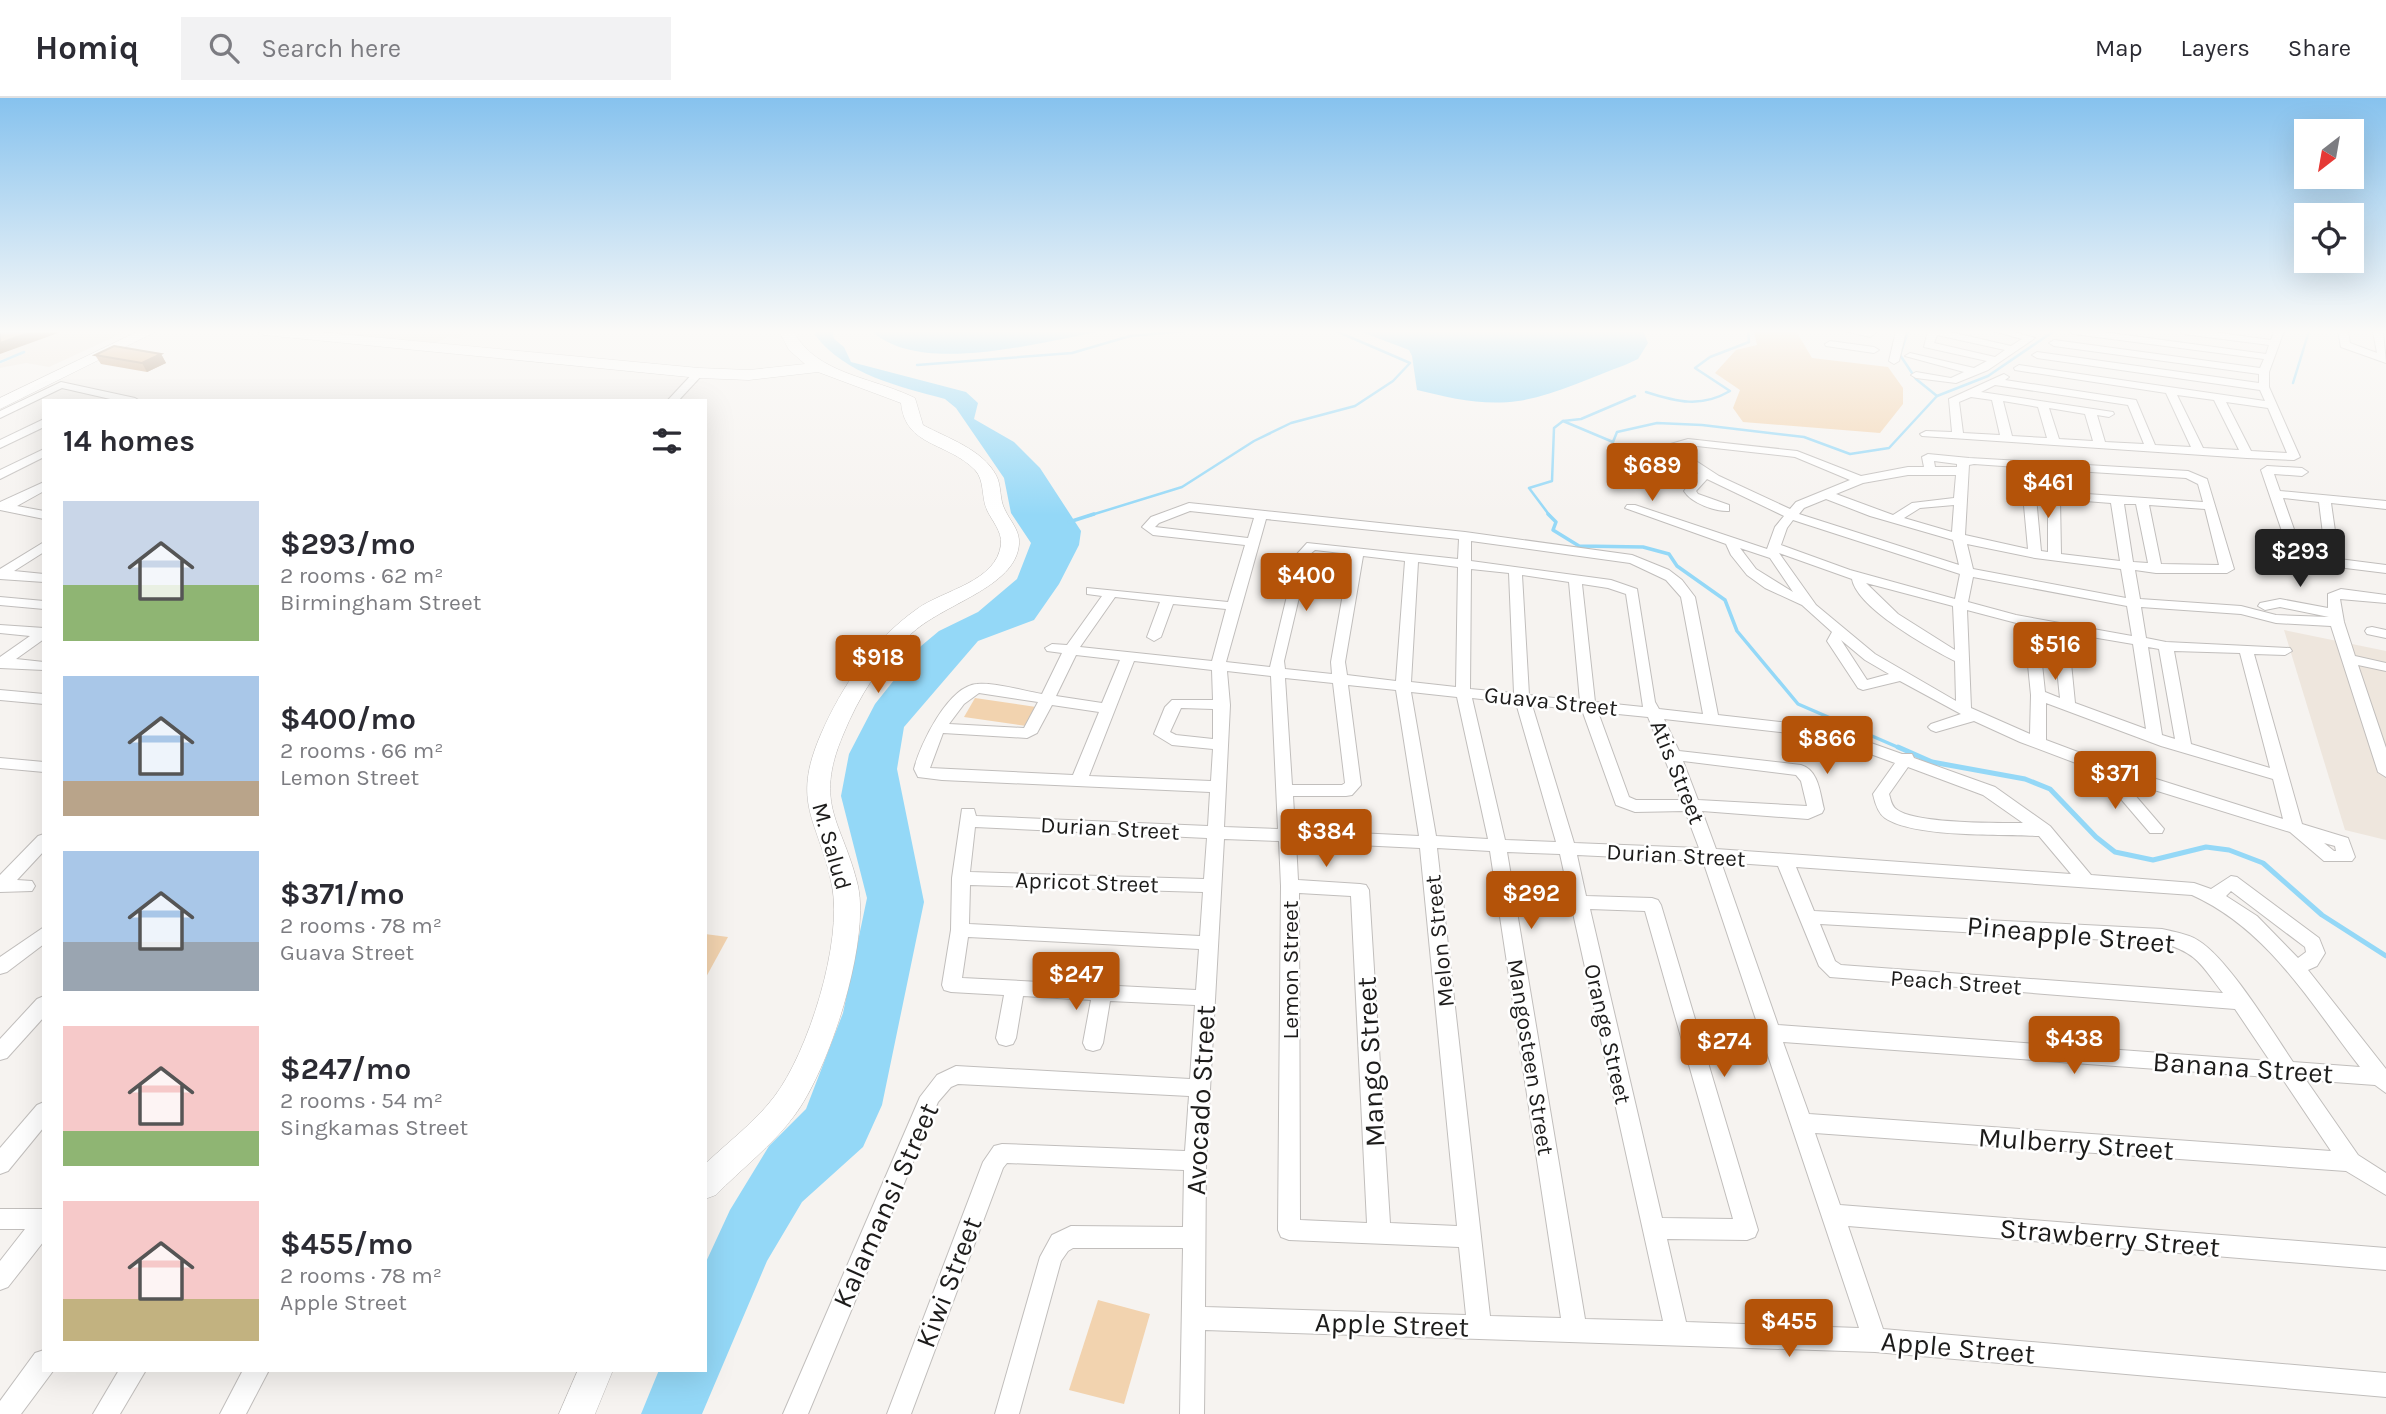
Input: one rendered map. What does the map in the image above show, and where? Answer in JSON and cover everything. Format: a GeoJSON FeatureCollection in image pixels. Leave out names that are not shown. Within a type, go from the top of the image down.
{"type":"FeatureCollection","features":[{"type":"Feature","properties":{"kind":"main road"},"geometry":{"type":"LineString","coordinates":[[0,404],[24,392]]}},
{"type":"Feature","properties":{"kind":"street"},"geometry":{"type":"LineString","coordinates":[[0,415],[46,392]]}},
{"type":"Feature","properties":{"kind":"street","name":"M. Salud"},"geometry":{"type":"LineString","coordinates":[[707,1183],[783,1108],[797,1088],[835,986],[846,930],[847,901],[840,865],[819,806],[817,790],[823,758],[850,695],[897,635],[919,617],[971,589],[1002,566],[1010,543],[1010,534],[991,499],[988,476],[975,462],[917,428],[911,421],[909,401],[891,392]]}},
{"type":"Feature","properties":{"kind":"street"},"geometry":{"type":"LineString","coordinates":[[2066,392],[2132,402],[2151,449]]}},
{"type":"Feature","properties":{"kind":"street"},"geometry":{"type":"LineString","coordinates":[[2171,392],[2199,452]]}},
{"type":"Feature","properties":{"kind":"street"},"geometry":{"type":"LineString","coordinates":[[2187,392],[2270,405]]}},
{"type":"Feature","properties":{"kind":"street"},"geometry":{"type":"LineString","coordinates":[[1926,434],[2294,457],[2266,392]]}},
{"type":"Feature","properties":{"kind":"street"},"geometry":{"type":"LineString","coordinates":[[90,399],[100,393],[126,399]]}},
{"type":"Feature","properties":{"kind":"street"},"geometry":{"type":"LineString","coordinates":[[1958,436],[1952,404],[1968,393],[2109,414]]}},
{"type":"Feature","properties":{"kind":"street"},"geometry":{"type":"LineString","coordinates":[[2218,397],[2247,455]]}},
{"type":"Feature","properties":{"kind":"street"},"geometry":{"type":"LineString","coordinates":[[1997,398],[2007,439]]}},
{"type":"Feature","properties":{"kind":"street"},"geometry":{"type":"LineString","coordinates":[[2043,405],[2054,442]]}},
{"type":"Feature","properties":{"kind":"street"},"geometry":{"type":"LineString","coordinates":[[2090,412],[2100,445]]}},
{"type":"Feature","properties":{"kind":"street"},"geometry":{"type":"LineString","coordinates":[[0,445],[42,423]]}},
{"type":"Feature","properties":{"kind":"street"},"geometry":{"type":"LineString","coordinates":[[1860,480],[1797,454],[1688,442],[1666,447],[1705,473],[1789,514],[1891,550],[1966,572],[2135,603],[2241,610],[2267,618],[2291,620],[2336,617]]}},
{"type":"Feature","properties":{"kind":"street"},"geometry":{"type":"LineString","coordinates":[[0,475],[42,453]]}},
{"type":"Feature","properties":{"kind":"street"},"geometry":{"type":"LineString","coordinates":[[2020,464],[2027,472],[2035,554]]}},
{"type":"Feature","properties":{"kind":"street"},"geometry":{"type":"LineString","coordinates":[[2203,482],[2188,475],[2020,464],[1967,466],[1860,480],[1800,505],[1789,514],[1774,551],[1782,572],[1807,604],[1874,661],[1901,676],[1970,712],[2102,769],[2294,827],[2246,650]]}},
{"type":"Feature","properties":{"kind":"street"},"geometry":{"type":"LineString","coordinates":[[1827,495],[1958,537],[2035,554],[2129,567],[2227,569],[2199,465]]}},
{"type":"Feature","properties":{"kind":"street"},"geometry":{"type":"LineString","coordinates":[[1967,466],[1960,502],[1958,537],[1966,572],[1960,606],[1962,659],[1970,712]]}},
{"type":"Feature","properties":{"kind":"street"},"geometry":{"type":"LineString","coordinates":[[2302,472],[2267,470],[2302,572]]}},
{"type":"Feature","properties":{"kind":"street"},"geometry":{"type":"LineString","coordinates":[[1705,473],[1690,491],[1693,496],[1725,508]]}},
{"type":"Feature","properties":{"kind":"street"},"geometry":{"type":"LineString","coordinates":[[3,507],[42,487]]}},
{"type":"Feature","properties":{"kind":"street"},"geometry":{"type":"LineString","coordinates":[[2029,488],[2054,495],[2210,506]]}},
{"type":"Feature","properties":{"kind":"street"},"geometry":{"type":"LineString","coordinates":[[1715,518],[1739,491]]}},
{"type":"Feature","properties":{"kind":"street"},"geometry":{"type":"LineString","coordinates":[[2275,494],[2386,505]]}},
{"type":"Feature","properties":{"kind":"street"},"geometry":{"type":"LineString","coordinates":[[2054,495],[2056,557]]}},
{"type":"Feature","properties":{"kind":"street"},"geometry":{"type":"LineString","coordinates":[[2324,498],[2333,564]]}},
{"type":"Feature","properties":{"kind":"street"},"geometry":{"type":"LineString","coordinates":[[2117,500],[2155,738]]}},
{"type":"Feature","properties":{"kind":"street"},"geometry":{"type":"LineString","coordinates":[[1896,519],[1900,513],[1911,508],[1960,502]]}},
{"type":"Feature","properties":{"kind":"street"},"geometry":{"type":"LineString","coordinates":[[2142,502],[2156,569]]}},
{"type":"Feature","properties":{"kind":"street"},"geometry":{"type":"LineString","coordinates":[[3,507],[42,515]]}},
{"type":"Feature","properties":{"kind":"street"},"geometry":{"type":"LineString","coordinates":[[1252,542],[1153,531],[1147,527],[1155,520],[1189,507],[1465,536],[1632,559],[1667,573],[1682,586],[1688,597],[1711,718]]}},
{"type":"Feature","properties":{"kind":"street"},"geometry":{"type":"LineString","coordinates":[[1630,512],[1732,544],[1774,551],[1960,606],[2031,622],[2166,646],[2285,652]]}},
{"type":"Feature","properties":{"kind":"street","name":"Avocado Street"},"geometry":{"type":"LineString","coordinates":[[1192,1414],[1195,1161],[1221,744],[1222,705],[1218,666],[1232,606],[1261,514]]}},
{"type":"Feature","properties":{"kind":"street","name":"Mangosteen Street"},"geometry":{"type":"LineString","coordinates":[[1465,536],[1463,692],[1498,846],[1575,1329]]}},
{"type":"Feature","properties":{"kind":"street"},"geometry":{"type":"LineString","coordinates":[[1732,544],[1739,562],[1771,587],[1807,604]]}},
{"type":"Feature","properties":{"kind":"street","name":"Atis Street"},"geometry":{"type":"LineString","coordinates":[[1307,548],[1464,563],[1611,584],[1632,592],[1645,691],[1673,755],[1710,855],[1875,1340]]}},
{"type":"Feature","properties":{"kind":"street","name":"Lemon Street"},"geometry":{"type":"LineString","coordinates":[[1307,548],[1303,554],[1277,662],[1280,673],[1289,835],[1289,1230],[1379,1234]]}},
{"type":"Feature","properties":{"kind":"street"},"geometry":{"type":"LineString","coordinates":[[1,574],[41,550]]}},
{"type":"Feature","properties":{"kind":"street"},"geometry":{"type":"LineString","coordinates":[[1286,790],[1346,791],[1353,785],[1338,662],[1357,551]]}},
{"type":"Feature","properties":{"kind":"street","name":"Melon Street"},"geometry":{"type":"LineString","coordinates":[[1412,557],[1403,686],[1428,842],[1479,1327]]}},
{"type":"Feature","properties":{"kind":"street"},"geometry":{"type":"LineString","coordinates":[[2297,558],[2386,569]]}},
{"type":"Feature","properties":{"kind":"street","name":"Orange Street"},"geometry":{"type":"LineString","coordinates":[[1515,570],[1522,698],[1567,849],[1677,1333]]}},
{"type":"Feature","properties":{"kind":"street"},"geometry":{"type":"LineString","coordinates":[[1,574],[42,578]]}},
{"type":"Feature","properties":{"kind":"street"},"geometry":{"type":"LineString","coordinates":[[1859,577],[1858,583],[1871,599],[1899,623],[1962,659]]}},
{"type":"Feature","properties":{"kind":"street"},"geometry":{"type":"LineString","coordinates":[[1575,579],[1588,705],[1620,797],[1628,804],[1692,805],[1808,813],[1816,809],[1809,779],[1801,770],[1673,755]]}},
{"type":"Feature","properties":{"kind":"street"},"geometry":{"type":"LineString","coordinates":[[1092,591],[1232,606]]}},
{"type":"Feature","properties":{"kind":"street"},"geometry":{"type":"LineString","coordinates":[[938,728],[1030,732],[1071,650],[1111,593]]}},
{"type":"Feature","properties":{"kind":"street"},"geometry":{"type":"LineString","coordinates":[[2386,599],[2336,594],[2336,617],[2386,772]]}},
{"type":"Feature","properties":{"kind":"street"},"geometry":{"type":"LineString","coordinates":[[1154,637],[1168,600]]}},
{"type":"Feature","properties":{"kind":"street"},"geometry":{"type":"LineString","coordinates":[[0,601],[42,605]]}},
{"type":"Feature","properties":{"kind":"street"},"geometry":{"type":"LineString","coordinates":[[2241,610],[2242,605],[2251,602],[2291,620]]}},
{"type":"Feature","properties":{"kind":"street"},"geometry":{"type":"LineString","coordinates":[[2265,606],[2280,603],[2336,617]]}},
{"type":"Feature","properties":{"kind":"street"},"geometry":{"type":"LineString","coordinates":[[2031,622],[2038,695],[2038,741]]}},
{"type":"Feature","properties":{"kind":"street"},"geometry":{"type":"LineString","coordinates":[[2060,627],[2068,707]]}},
{"type":"Feature","properties":{"kind":"street"},"geometry":{"type":"LineString","coordinates":[[0,629],[42,633]]}},
{"type":"Feature","properties":{"kind":"street"},"geometry":{"type":"LineString","coordinates":[[1838,633],[1834,641],[1863,685],[1901,676]]}},
{"type":"Feature","properties":{"kind":"street"},"geometry":{"type":"LineString","coordinates":[[1,663],[42,634]]}},
{"type":"Feature","properties":{"kind":"street"},"geometry":{"type":"LineString","coordinates":[[2166,646],[2184,747]]}},
{"type":"Feature","properties":{"kind":"street","name":"Guava Street"},"geometry":{"type":"LineString","coordinates":[[1052,648],[1826,732],[1906,758],[1989,791],[2045,830],[2087,882]]}},
{"type":"Feature","properties":{"kind":"street"},"geometry":{"type":"LineString","coordinates":[[1079,781],[1128,657]]}},
{"type":"Feature","properties":{"kind":"street"},"geometry":{"type":"LineString","coordinates":[[2349,659],[2386,667]]}},
{"type":"Feature","properties":{"kind":"street"},"geometry":{"type":"LineString","coordinates":[[1,663],[42,666]]}},
{"type":"Feature","properties":{"kind":"street"},"geometry":{"type":"LineString","coordinates":[[1107,709],[976,688],[966,693],[938,728],[923,763],[924,773],[1219,787]]}},
{"type":"Feature","properties":{"kind":"street"},"geometry":{"type":"LineString","coordinates":[[0,695],[42,699]]}},
{"type":"Feature","properties":{"kind":"street"},"geometry":{"type":"LineString","coordinates":[[2038,695],[2155,738],[2280,776]]}},
{"type":"Feature","properties":{"kind":"street"},"geometry":{"type":"LineString","coordinates":[[1221,744],[1172,740],[1163,734],[1177,703],[1222,705]]}},
{"type":"Feature","properties":{"kind":"street"},"geometry":{"type":"LineString","coordinates":[[1936,727],[1970,712]]}},
{"type":"Feature","properties":{"kind":"street"},"geometry":{"type":"LineString","coordinates":[[1906,758],[1881,794],[1888,812],[1895,817],[1916,822],[2045,830]]}},
{"type":"Feature","properties":{"kind":"street"},"geometry":{"type":"LineString","coordinates":[[0,763],[42,767]]}},
{"type":"Feature","properties":{"kind":"street"},"geometry":{"type":"LineString","coordinates":[[2102,769],[2156,829]]}},
{"type":"Feature","properties":{"kind":"street"},"geometry":{"type":"LineString","coordinates":[[2131,801],[2160,788]]}},
{"type":"Feature","properties":{"kind":"street","name":"Durian Street"},"geometry":{"type":"LineString","coordinates":[[1015,989],[951,985],[960,930],[961,878],[968,815],[1216,834],[1289,835],[1710,855],[2087,882],[2174,885],[2215,895]]}},
{"type":"Feature","properties":{"kind":"street"},"geometry":{"type":"LineString","coordinates":[[1,886],[42,842]]}},
{"type":"Feature","properties":{"kind":"street","name":"Peach Street"},"geometry":{"type":"LineString","coordinates":[[1785,861],[1828,966],[1846,974],[2241,1002]]}},
{"type":"Feature","properties":{"kind":"street","name":"Apricot Street"},"geometry":{"type":"LineString","coordinates":[[961,878],[1213,887]]}},
{"type":"Feature","properties":{"kind":"street"},"geometry":{"type":"LineString","coordinates":[[2294,968],[2310,961],[2316,953],[2313,943],[2231,882],[2215,895],[2245,916],[2294,968],[2383,1081]]}},
{"type":"Feature","properties":{"kind":"street"},"geometry":{"type":"LineString","coordinates":[[1,886],[26,886]]}},
{"type":"Feature","properties":{"kind":"street","name":"Mango Street"},"geometry":{"type":"LineString","coordinates":[[1290,886],[1360,890],[1379,1234]]}},
{"type":"Feature","properties":{"kind":"street"},"geometry":{"type":"LineString","coordinates":[[1579,902],[1652,905],[1747,1230],[1652,1228]]}},
{"type":"Feature","properties":{"kind":"street","name":"Pineapple Street"},"geometry":{"type":"LineString","coordinates":[[1807,917],[2178,939],[2203,954],[2241,1002],[2350,1162],[2386,1185]]}},
{"type":"Feature","properties":{"kind":"street"},"geometry":{"type":"LineString","coordinates":[[960,930],[1209,943]]}},
{"type":"Feature","properties":{"kind":"street"},"geometry":{"type":"LineString","coordinates":[[0,967],[42,936]]}},
{"type":"Feature","properties":{"kind":"street"},"geometry":{"type":"LineString","coordinates":[[1006,1038],[1015,989],[1204,998]]}},
{"type":"Feature","properties":{"kind":"street"},"geometry":{"type":"LineString","coordinates":[[1093,1043],[1102,993]]}},
{"type":"Feature","properties":{"kind":"street"},"geometry":{"type":"LineString","coordinates":[[0,1052],[42,1006]]}},
{"type":"Feature","properties":{"kind":"street","name":"Banana Street"},"geometry":{"type":"LineString","coordinates":[[1771,1033],[2288,1071],[2383,1081]]}},
{"type":"Feature","properties":{"kind":"street","name":"Kalamansi Street"},"geometry":{"type":"LineString","coordinates":[[795,1414],[930,1097],[944,1081],[956,1075],[1200,1088]]}},
{"type":"Feature","properties":{"kind":"street"},"geometry":{"type":"LineString","coordinates":[[0,1164],[42,1113]]}},
{"type":"Feature","properties":{"kind":"street","name":"Mulberry Street"},"geometry":{"type":"LineString","coordinates":[[1802,1123],[2350,1162]]}},
{"type":"Feature","properties":{"kind":"street","name":"Kiwi Street"},"geometry":{"type":"LineString","coordinates":[[899,1414],[994,1162],[1002,1153],[1195,1161]]}},
{"type":"Feature","properties":{"kind":"street","name":"Strawberry Street"},"geometry":{"type":"LineString","coordinates":[[1833,1215],[2386,1259]]}},
{"type":"Feature","properties":{"kind":"street"},"geometry":{"type":"LineString","coordinates":[[0,1219],[42,1221]]}},
{"type":"Feature","properties":{"kind":"street"},"geometry":{"type":"LineString","coordinates":[[0,1279],[42,1224]]}},
{"type":"Feature","properties":{"kind":"street"},"geometry":{"type":"LineString","coordinates":[[1379,1234],[1470,1237]]}},
{"type":"Feature","properties":{"kind":"street"},"geometry":{"type":"LineString","coordinates":[[1007,1414],[1051,1257],[1060,1243],[1071,1237],[1194,1238]]}},
{"type":"Feature","properties":{"kind":"street","name":"Apple Street"},"geometry":{"type":"LineString","coordinates":[[1194,1318],[1875,1340],[2386,1385]]}},
{"type":"Feature","properties":{"kind":"street"},"geometry":{"type":"LineString","coordinates":[[6,1414],[42,1365]]}},
{"type":"Feature","properties":{"kind":"street"},"geometry":{"type":"LineString","coordinates":[[105,1414],[133,1372]]}},
{"type":"Feature","properties":{"kind":"street"},"geometry":{"type":"LineString","coordinates":[[232,1414],[256,1372]]}},
{"type":"Feature","properties":{"kind":"street"},"geometry":{"type":"LineString","coordinates":[[577,1414],[595,1372]]}},
{"type":"Feature","properties":{"kind":"shaded area"},"geometry":{"type":"Polygon","coordinates":[[[1739,392],[1903,392],[1903,404],[1880,433],[1743,422],[1733,408],[1739,392]]]}},
{"type":"Feature","properties":{"kind":"shaded area"},"geometry":{"type":"Polygon","coordinates":[[[2284,630],[2386,651],[2386,840],[2345,830],[2284,630]]]}},
{"type":"Feature","properties":{"kind":"shaded area"},"geometry":{"type":"Polygon","coordinates":[[[975,698],[1036,707],[1026,726],[964,717],[975,698]]]}},
{"type":"Feature","properties":{"kind":"shaded area"},"geometry":{"type":"Polygon","coordinates":[[[707,934],[728,937],[707,975],[707,934]]]}},
{"type":"Feature","properties":{"kind":"shaded area"},"geometry":{"type":"Polygon","coordinates":[[[1098,1300],[1150,1314],[1124,1404],[1069,1390],[1098,1300]]]}},
{"type":"Feature","properties":{"kind":"water"},"geometry":{"type":"Polygon","coordinates":[[[921,392],[966,392],[978,403],[974,419],[1014,442],[1040,468],[1081,531],[1079,545],[1059,584],[1034,620],[978,641],[904,727],[897,769],[924,902],[882,1105],[863,1147],[802,1202],[767,1261],[702,1414],[641,1414],[658,1372],[707,1372],[707,1260],[730,1210],[769,1146],[806,1109],[843,1013],[867,898],[841,796],[849,754],[875,704],[921,646],[939,631],[978,612],[1017,579],[1031,543],[1011,513],[1004,478],[956,408],[945,399],[921,392]]]}},
{"type":"Feature","properties":{"kind":"water"},"geometry":{"type":"Polygon","coordinates":[[[1428,392],[1553,392],[1531,399],[1492,403],[1428,392]]]}},
{"type":"Feature","properties":{"kind":"waterway"},"geometry":{"type":"LineString","coordinates":[[1088,516],[1182,487],[1254,441],[1291,423],[1355,406],[1376,392]]}},
{"type":"Feature","properties":{"kind":"waterway"},"geometry":{"type":"LineString","coordinates":[[1648,392],[1689,402],[1709,400],[1727,392]]}},
{"type":"Feature","properties":{"kind":"waterway"},"geometry":{"type":"LineString","coordinates":[[1933,392],[1937,396]]}},
{"type":"Feature","properties":{"kind":"waterway"},"geometry":{"type":"LineString","coordinates":[[1937,396],[1946,392]]}},
{"type":"Feature","properties":{"kind":"waterway"},"geometry":{"type":"LineString","coordinates":[[1563,421],[1581,419],[1635,396]]}},
{"type":"Feature","properties":{"kind":"waterway"},"geometry":{"type":"LineString","coordinates":[[1563,421],[1613,442],[1617,432],[1657,423],[1702,425],[1804,437],[1850,454],[1889,448],[1937,396]]}},
{"type":"Feature","properties":{"kind":"waterway"},"geometry":{"type":"LineString","coordinates":[[1550,516],[1529,488],[1552,481],[1554,428],[1563,421]]}},
{"type":"Feature","properties":{"kind":"waterway"},"geometry":{"type":"LineString","coordinates":[[1069,522],[1094,514]]}},
{"type":"Feature","properties":{"kind":"waterway"},"geometry":{"type":"LineString","coordinates":[[1550,516],[1556,522],[1553,530],[1579,546],[1643,547],[1669,554],[1677,566],[1725,600],[1737,631],[1798,704],[1902,749]]}},
{"type":"Feature","properties":{"kind":"waterway"},"geometry":{"type":"LineString","coordinates":[[1898,747],[1932,762],[2025,779],[2050,789],[2096,837],[2115,852],[2153,860],[2206,847],[2229,850],[2263,863],[2322,915],[2386,956]]}}]}
